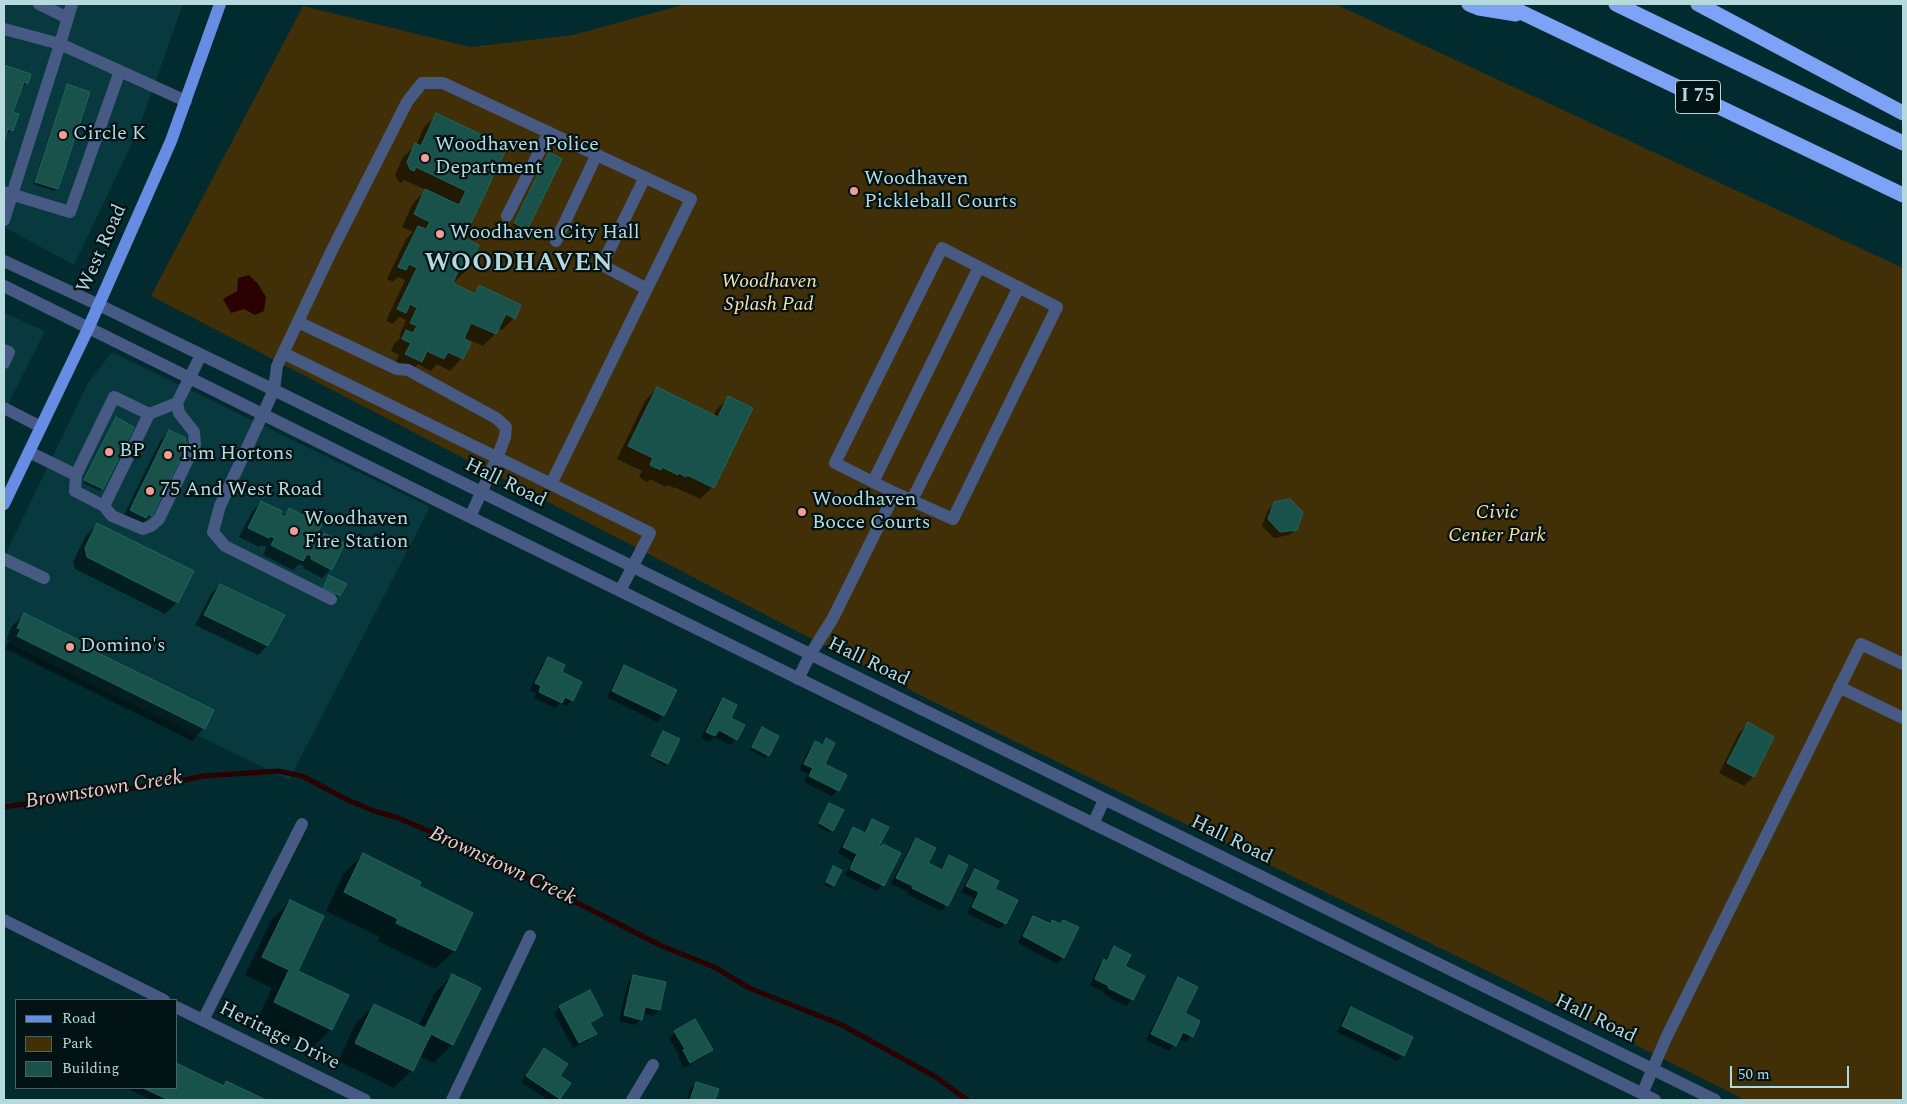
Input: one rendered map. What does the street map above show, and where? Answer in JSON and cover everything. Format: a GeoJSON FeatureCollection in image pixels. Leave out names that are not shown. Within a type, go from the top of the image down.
{"type":"FeatureCollection","features":[{"type":"Feature","properties":{"kind":"highway"},"geometry":{"type":"LineString","coordinates":[[1469,4],[1479,8],[1530,16]]}},
{"type":"Feature","properties":{"kind":"highway","name":"I 75"},"geometry":{"type":"LineString","coordinates":[[1504,4],[1903,195]]}},
{"type":"Feature","properties":{"kind":"highway","name":"I 75"},"geometry":{"type":"LineString","coordinates":[[1616,4],[1903,143]]}},
{"type":"Feature","properties":{"kind":"highway"},"geometry":{"type":"LineString","coordinates":[[1698,4],[1903,113]]}},
{"type":"Feature","properties":{"kind":"main road","name":"West Road"},"geometry":{"type":"LineString","coordinates":[[4,504],[88,329],[171,141],[220,4]]}},
{"type":"Feature","properties":{"kind":"street"},"geometry":{"type":"LineString","coordinates":[[39,4],[68,18]]}},
{"type":"Feature","properties":{"kind":"street"},"geometry":{"type":"LineString","coordinates":[[4,220],[8,194],[72,4]]}},
{"type":"Feature","properties":{"kind":"street"},"geometry":{"type":"LineString","coordinates":[[4,30],[60,44],[186,101]]}},
{"type":"Feature","properties":{"kind":"street"},"geometry":{"type":"LineString","coordinates":[[8,194],[70,212],[120,71]]}},
{"type":"Feature","properties":{"kind":"street"},"geometry":{"type":"LineString","coordinates":[[330,599],[225,546],[213,532],[220,506],[274,390],[277,366],[283,353],[407,102],[422,83],[443,83],[691,199],[551,484]]}},
{"type":"Feature","properties":{"kind":"street"},"geometry":{"type":"LineString","coordinates":[[507,216],[549,132]]}},
{"type":"Feature","properties":{"kind":"street"},"geometry":{"type":"LineString","coordinates":[[556,241],[597,154]]}},
{"type":"Feature","properties":{"kind":"street"},"geometry":{"type":"LineString","coordinates":[[645,177],[602,266],[647,289]]}},
{"type":"Feature","properties":{"kind":"street"},"geometry":{"type":"LineString","coordinates":[[942,248],[979,267],[1058,306],[954,519],[895,493],[835,463],[942,248]]}},
{"type":"Feature","properties":{"kind":"street","name":"Hall Road"},"geometry":{"type":"LineString","coordinates":[[4,261],[274,390],[1715,1100]]}},
{"type":"Feature","properties":{"kind":"street"},"geometry":{"type":"LineString","coordinates":[[872,482],[979,267]]}},
{"type":"Feature","properties":{"kind":"street"},"geometry":{"type":"LineString","coordinates":[[4,286],[1655,1100]]}},
{"type":"Feature","properties":{"kind":"street"},"geometry":{"type":"LineString","coordinates":[[912,500],[1018,287]]}},
{"type":"Feature","properties":{"kind":"street"},"geometry":{"type":"LineString","coordinates":[[298,322],[398,369],[408,370],[496,418],[506,427],[505,437],[497,458],[470,517]]}},
{"type":"Feature","properties":{"kind":"street"},"geometry":{"type":"LineString","coordinates":[[4,350],[9,352],[4,363]]}},
{"type":"Feature","properties":{"kind":"street"},"geometry":{"type":"LineString","coordinates":[[283,353],[650,532],[620,591]]}},
{"type":"Feature","properties":{"kind":"street"},"geometry":{"type":"LineString","coordinates":[[149,414],[114,397],[76,475],[75,491],[104,506],[112,516],[142,529],[151,526],[159,519],[195,446],[194,432],[179,413],[177,404],[201,355]]}},
{"type":"Feature","properties":{"kind":"street"},"geometry":{"type":"LineString","coordinates":[[104,506],[149,414],[177,404]]}},
{"type":"Feature","properties":{"kind":"street"},"geometry":{"type":"LineString","coordinates":[[4,408],[41,427]]}},
{"type":"Feature","properties":{"kind":"street"},"geometry":{"type":"LineString","coordinates":[[29,452],[76,475]]}},
{"type":"Feature","properties":{"kind":"street"},"geometry":{"type":"LineString","coordinates":[[798,679],[810,655],[833,618],[895,493]]}},
{"type":"Feature","properties":{"kind":"street"},"geometry":{"type":"LineString","coordinates":[[4,559],[44,578]]}},
{"type":"Feature","properties":{"kind":"street"},"geometry":{"type":"LineString","coordinates":[[1642,1094],[1666,1038],[1861,644],[1903,664]]}},
{"type":"Feature","properties":{"kind":"street"},"geometry":{"type":"LineString","coordinates":[[1839,687],[1903,718]]}},
{"type":"Feature","properties":{"kind":"street"},"geometry":{"type":"LineString","coordinates":[[1093,824],[1104,800]]}},
{"type":"Feature","properties":{"kind":"street"},"geometry":{"type":"LineString","coordinates":[[203,1020],[302,824]]}},
{"type":"Feature","properties":{"kind":"street"},"geometry":{"type":"LineString","coordinates":[[4,920],[162,999]]}},
{"type":"Feature","properties":{"kind":"street"},"geometry":{"type":"LineString","coordinates":[[452,1100],[530,936]]}},
{"type":"Feature","properties":{"kind":"street","name":"Heritage Drive"},"geometry":{"type":"LineString","coordinates":[[178,1007],[365,1100]]}},
{"type":"Feature","properties":{"kind":"street"},"geometry":{"type":"LineString","coordinates":[[632,1100],[652,1065]]}},
{"type":"Feature","properties":{"kind":"shaded area"},"geometry":{"type":"Polygon","coordinates":[[[4,4],[183,4],[137,133],[74,265],[4,227],[4,4]]]}},
{"type":"Feature","properties":{"kind":"shaded area"},"geometry":{"type":"Polygon","coordinates":[[[249,275],[258,284],[266,297],[264,311],[255,315],[244,309],[231,313],[223,299],[237,291],[238,278],[249,275]]]}},
{"type":"Feature","properties":{"kind":"shaded area"},"geometry":{"type":"Polygon","coordinates":[[[4,313],[45,331],[4,412],[4,313]]]}},
{"type":"Feature","properties":{"kind":"shaded area"},"geometry":{"type":"Polygon","coordinates":[[[112,352],[430,507],[289,780],[4,641],[4,557],[88,383],[112,352]]]}},
{"type":"Feature","properties":{"kind":"green space","name":"Civic Center Park"},"geometry":{"type":"Polygon","coordinates":[[[686,4],[1335,4],[1903,268],[1903,1100],[1745,1100],[1510,982],[926,698],[151,296],[303,6],[470,47],[573,35],[686,4]]]}},
{"type":"Feature","properties":{"kind":"building"},"geometry":{"type":"Polygon","coordinates":[[[4,65],[31,74],[28,84],[24,82],[13,112],[19,114],[13,131],[8,129],[4,141],[4,65]]]}},
{"type":"Feature","properties":{"kind":"building"},"geometry":{"type":"Polygon","coordinates":[[[67,84],[90,92],[58,189],[35,182],[67,84]]]}},
{"type":"Feature","properties":{"kind":"building","name":"Woodhaven City Hall"},"geometry":{"type":"Polygon","coordinates":[[[436,113],[507,147],[464,238],[479,245],[468,270],[460,267],[453,283],[475,294],[479,285],[521,305],[515,319],[506,314],[496,334],[471,323],[464,339],[471,343],[463,359],[448,352],[444,359],[427,351],[422,362],[405,354],[411,343],[402,339],[406,330],[413,333],[417,326],[410,323],[417,308],[410,304],[406,313],[397,309],[417,268],[409,264],[406,270],[398,267],[418,226],[426,229],[430,222],[414,214],[425,189],[459,205],[466,191],[416,167],[414,171],[410,169],[407,162],[415,143],[421,146],[436,113]]]}},
{"type":"Feature","properties":{"kind":"building"},"geometry":{"type":"Polygon","coordinates":[[[549,152],[562,159],[527,230],[514,223],[549,152]]]}},
{"type":"Feature","properties":{"kind":"building"},"geometry":{"type":"Polygon","coordinates":[[[657,387],[718,417],[728,396],[753,408],[714,488],[687,475],[686,477],[662,467],[661,470],[654,467],[650,465],[653,458],[628,446],[657,387]]]}},
{"type":"Feature","properties":{"kind":"building"},"geometry":{"type":"Polygon","coordinates":[[[116,417],[134,427],[103,489],[84,480],[116,417]]]}},
{"type":"Feature","properties":{"kind":"building"},"geometry":{"type":"Polygon","coordinates":[[[169,430],[186,438],[185,441],[188,443],[152,516],[148,514],[146,518],[130,510],[169,430]]]}},
{"type":"Feature","properties":{"kind":"building"},"geometry":{"type":"Polygon","coordinates":[[[1290,499],[1303,512],[1297,530],[1280,532],[1268,519],[1274,502],[1290,499]]]}},
{"type":"Feature","properties":{"kind":"building"},"geometry":{"type":"Polygon","coordinates":[[[261,501],[282,511],[280,515],[285,517],[289,508],[322,525],[317,533],[322,536],[324,533],[345,543],[332,570],[311,559],[312,556],[307,554],[303,561],[271,545],[275,538],[270,536],[269,538],[248,528],[261,501]]]}},
{"type":"Feature","properties":{"kind":"building"},"geometry":{"type":"Polygon","coordinates":[[[97,523],[194,571],[178,603],[87,557],[85,548],[97,523]]]}},
{"type":"Feature","properties":{"kind":"building"},"geometry":{"type":"Polygon","coordinates":[[[329,575],[347,584],[340,596],[323,588],[329,575]]]}},
{"type":"Feature","properties":{"kind":"building"},"geometry":{"type":"Polygon","coordinates":[[[220,584],[285,615],[268,646],[204,615],[220,584]]]}},
{"type":"Feature","properties":{"kind":"building"},"geometry":{"type":"Polygon","coordinates":[[[24,613],[85,643],[84,646],[214,710],[205,729],[17,636],[21,629],[17,628],[24,613]]]}},
{"type":"Feature","properties":{"kind":"building"},"geometry":{"type":"Polygon","coordinates":[[[548,657],[565,665],[562,672],[582,682],[573,701],[565,697],[562,703],[539,692],[541,686],[535,683],[548,657]]]}},
{"type":"Feature","properties":{"kind":"building"},"geometry":{"type":"Polygon","coordinates":[[[624,665],[677,690],[664,716],[612,691],[624,665]]]}},
{"type":"Feature","properties":{"kind":"building"},"geometry":{"type":"Polygon","coordinates":[[[723,698],[737,705],[731,718],[745,725],[737,740],[719,730],[715,736],[706,732],[723,698]]]}},
{"type":"Feature","properties":{"kind":"building"},"geometry":{"type":"Polygon","coordinates":[[[1748,722],[1774,737],[1754,777],[1727,763],[1748,722]]]}},
{"type":"Feature","properties":{"kind":"building"},"geometry":{"type":"Polygon","coordinates":[[[762,727],[779,736],[769,756],[752,747],[762,727]]]}},
{"type":"Feature","properties":{"kind":"building"},"geometry":{"type":"Polygon","coordinates":[[[663,731],[680,739],[668,764],[651,756],[663,731]]]}},
{"type":"Feature","properties":{"kind":"building"},"geometry":{"type":"Polygon","coordinates":[[[826,738],[835,743],[825,764],[847,775],[839,791],[809,776],[813,768],[804,764],[815,741],[823,745],[826,738]]]}},
{"type":"Feature","properties":{"kind":"building"},"geometry":{"type":"Polygon","coordinates":[[[829,803],[844,810],[833,831],[819,823],[829,803]]]}},
{"type":"Feature","properties":{"kind":"building"},"geometry":{"type":"Polygon","coordinates":[[[872,819],[889,827],[879,846],[882,847],[883,844],[901,853],[884,886],[850,869],[857,854],[843,847],[853,827],[865,833],[872,819]]]}},
{"type":"Feature","properties":{"kind":"building"},"geometry":{"type":"Polygon","coordinates":[[[916,838],[936,848],[928,863],[942,870],[949,855],[968,865],[948,906],[896,878],[916,838]]]}},
{"type":"Feature","properties":{"kind":"building"},"geometry":{"type":"Polygon","coordinates":[[[363,853],[421,882],[419,886],[473,913],[455,951],[396,923],[398,919],[344,892],[363,853]]]}},
{"type":"Feature","properties":{"kind":"building"},"geometry":{"type":"Polygon","coordinates":[[[833,866],[842,870],[834,886],[826,882],[833,866]]]}},
{"type":"Feature","properties":{"kind":"building"},"geometry":{"type":"Polygon","coordinates":[[[975,869],[999,881],[995,889],[1018,900],[1006,924],[972,907],[979,892],[966,886],[975,869]]]}},
{"type":"Feature","properties":{"kind":"building"},"geometry":{"type":"Polygon","coordinates":[[[290,900],[324,916],[298,971],[349,995],[332,1030],[274,1002],[289,970],[262,957],[290,900]]]}},
{"type":"Feature","properties":{"kind":"building"},"geometry":{"type":"Polygon","coordinates":[[[1033,916],[1051,924],[1052,920],[1061,924],[1063,920],[1079,927],[1064,958],[1023,936],[1033,916]]]}},
{"type":"Feature","properties":{"kind":"building"},"geometry":{"type":"Polygon","coordinates":[[[1114,946],[1131,955],[1125,966],[1145,976],[1133,1000],[1108,988],[1109,986],[1095,979],[1104,959],[1107,961],[1114,946]]]}},
{"type":"Feature","properties":{"kind":"building"},"geometry":{"type":"Polygon","coordinates":[[[452,974],[481,988],[453,1045],[431,1034],[413,1071],[355,1043],[374,1004],[425,1028],[452,974]]]}},
{"type":"Feature","properties":{"kind":"building"},"geometry":{"type":"Polygon","coordinates":[[[633,975],[666,982],[660,1010],[645,1007],[642,1020],[624,1015],[633,975]]]}},
{"type":"Feature","properties":{"kind":"building"},"geometry":{"type":"Polygon","coordinates":[[[1178,977],[1198,987],[1185,1013],[1200,1021],[1193,1037],[1183,1032],[1176,1046],[1151,1034],[1178,977]]]}},
{"type":"Feature","properties":{"kind":"building"},"geometry":{"type":"Polygon","coordinates":[[[590,990],[603,1015],[590,1023],[597,1034],[579,1043],[559,1006],[590,990]]]}},
{"type":"Feature","properties":{"kind":"building"},"geometry":{"type":"Polygon","coordinates":[[[1351,1007],[1413,1037],[1404,1056],[1342,1026],[1351,1007]]]}},
{"type":"Feature","properties":{"kind":"building"},"geometry":{"type":"Polygon","coordinates":[[[695,1019],[713,1050],[690,1063],[683,1050],[685,1049],[674,1031],[695,1019]]]}},
{"type":"Feature","properties":{"kind":"building"},"geometry":{"type":"Polygon","coordinates":[[[544,1048],[568,1064],[560,1076],[571,1083],[560,1099],[526,1076],[544,1048]]]}},
{"type":"Feature","properties":{"kind":"building"},"geometry":{"type":"Polygon","coordinates":[[[178,1064],[224,1086],[226,1081],[266,1100],[169,1100],[145,1089],[178,1089],[178,1064]]]}},
{"type":"Feature","properties":{"kind":"building"},"geometry":{"type":"Polygon","coordinates":[[[696,1082],[719,1089],[715,1100],[690,1100],[696,1082]]]}},
{"type":"Feature","properties":{"kind":"waterway","name":"Brownstown Creek"},"geometry":{"type":"LineString","coordinates":[[4,807],[175,782],[203,776],[278,771],[302,776],[348,800],[374,811],[398,818],[467,847],[662,946],[716,968],[749,988],[840,1024],[936,1077],[967,1100]]}},
{"type":"Feature","properties":{"kind":"place","name":"Circle K"},"geometry":{"type":"Point","coordinates":[63,135]}},
{"type":"Feature","properties":{"kind":"place","name":"Woodhaven Police Department"},"geometry":{"type":"Point","coordinates":[425,158]}},
{"type":"Feature","properties":{"kind":"place","name":"Woodhaven Pickleball Courts"},"geometry":{"type":"Point","coordinates":[854,191]}},
{"type":"Feature","properties":{"kind":"place","name":"Woodhaven City Hall"},"geometry":{"type":"Point","coordinates":[440,234]}},
{"type":"Feature","properties":{"kind":"place","name":"BP"},"geometry":{"type":"Point","coordinates":[109,452]}},
{"type":"Feature","properties":{"kind":"place","name":"Tim Hortons"},"geometry":{"type":"Point","coordinates":[168,455]}},
{"type":"Feature","properties":{"kind":"place","name":"75 And West Road"},"geometry":{"type":"Point","coordinates":[150,491]}},
{"type":"Feature","properties":{"kind":"place","name":"Woodhaven Bocce Courts"},"geometry":{"type":"Point","coordinates":[802,512]}},
{"type":"Feature","properties":{"kind":"place","name":"Woodhaven Fire Station"},"geometry":{"type":"Point","coordinates":[294,531]}},
{"type":"Feature","properties":{"kind":"place","name":"Domino's"},"geometry":{"type":"Point","coordinates":[70,647]}},
{"type":"Feature","properties":{"kind":"district","name":"WOODHAVEN"},"geometry":{"type":"Point","coordinates":[519,265]}},
{"type":"Feature","properties":{"kind":"park label","name":"Woodhaven Splash Pad"},"geometry":{"type":"Point","coordinates":[769,294]}}]}
